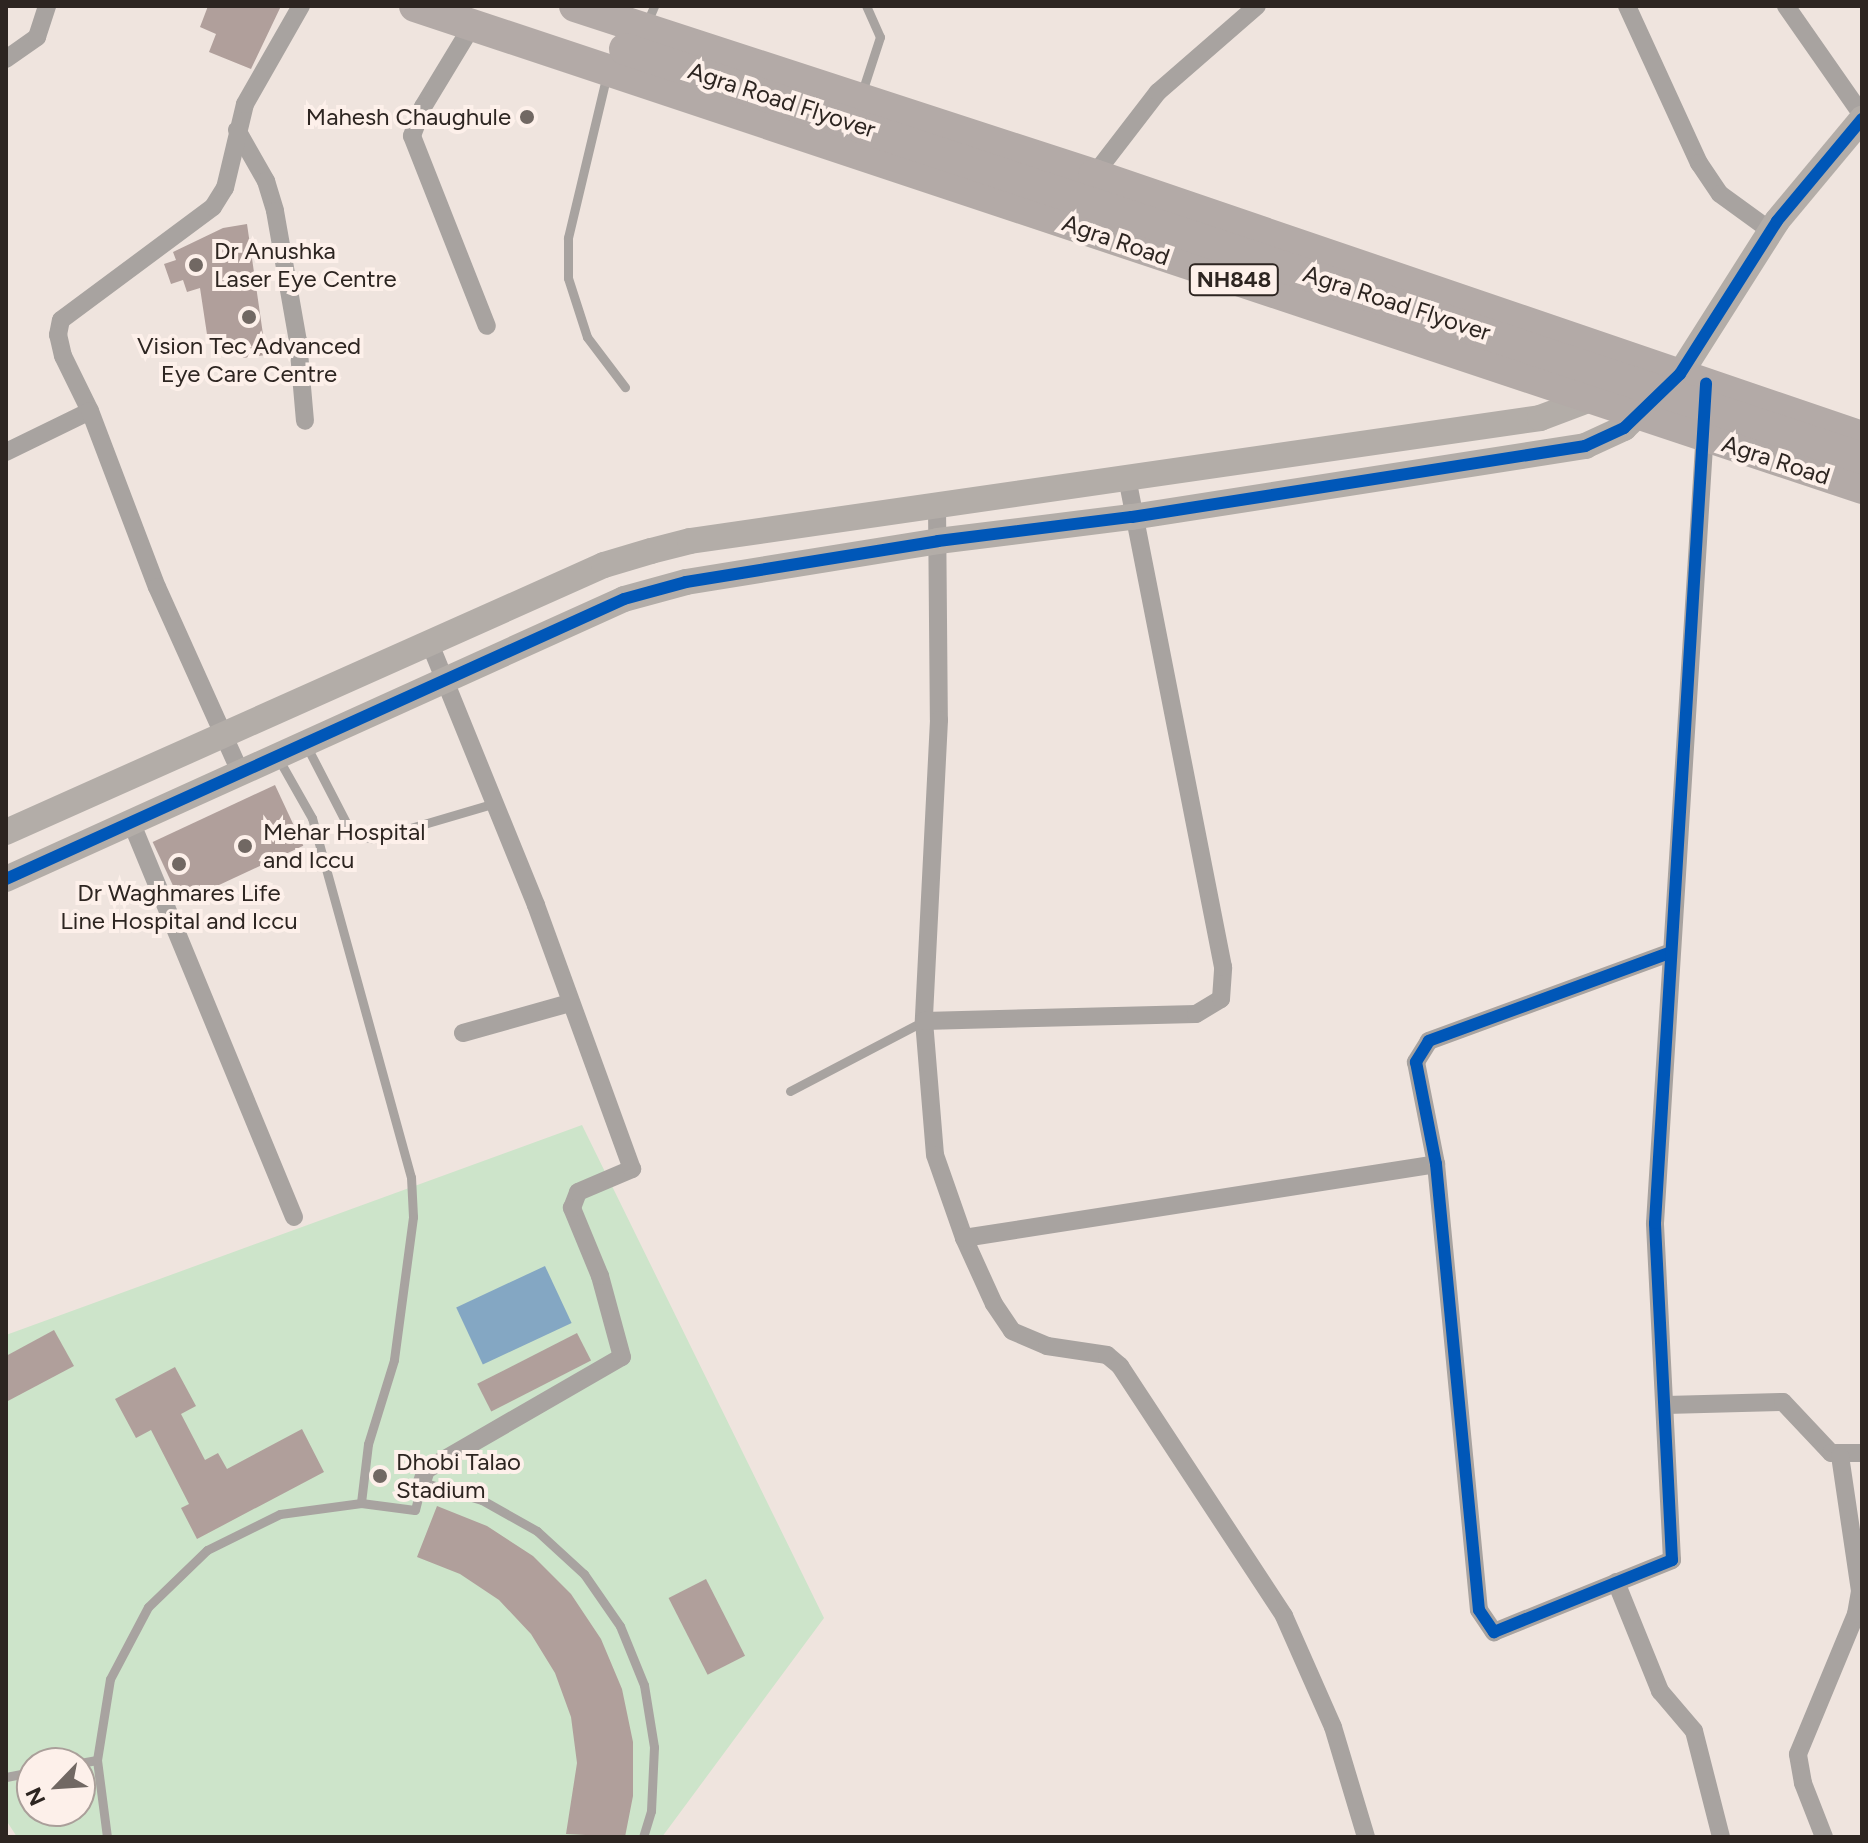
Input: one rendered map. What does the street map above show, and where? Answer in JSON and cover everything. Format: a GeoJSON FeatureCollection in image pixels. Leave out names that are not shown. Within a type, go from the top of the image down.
{"type":"FeatureCollection","features":[{"type":"Feature","properties":{"kind":"highway","name":"Agra Road"},"geometry":{"type":"LineString","coordinates":[[415,6],[560,51],[629,39],[860,99],[1094,175],[1862,437]]}},
{"type":"Feature","properties":{"kind":"highway"},"geometry":{"type":"LineString","coordinates":[[560,51],[576,8],[629,39]]}},
{"type":"Feature","properties":{"kind":"highway","name":"Agra Road"},"geometry":{"type":"LineString","coordinates":[[629,39],[1595,401],[1862,488]]}},
{"type":"Feature","properties":{"kind":"highway","name":"Agra Road Flyover"},"geometry":{"type":"LineString","coordinates":[[629,39],[1862,458]]}},
{"type":"Feature","properties":{"kind":"street"},"geometry":{"type":"LineString","coordinates":[[6,59],[37,37],[47,6]]}},
{"type":"Feature","properties":{"kind":"street"},"geometry":{"type":"LineString","coordinates":[[241,774],[149,567],[90,411],[63,356],[58,335],[61,320],[213,207],[225,188],[237,130],[259,77],[301,6]]}},
{"type":"Feature","properties":{"kind":"street"},"geometry":{"type":"LineString","coordinates":[[1094,175],[1158,92],[1257,6]]}},
{"type":"Feature","properties":{"kind":"street"},"geometry":{"type":"LineString","coordinates":[[1627,6],[1699,163],[1720,194],[1771,231]]}},
{"type":"Feature","properties":{"kind":"street"},"geometry":{"type":"LineString","coordinates":[[6,879],[278,758],[445,677],[624,599],[686,582],[938,541],[1132,517],[1585,446],[1624,428],[1638,415],[1693,379],[1771,231],[1862,117],[1786,6]]}},
{"type":"Feature","properties":{"kind":"street"},"geometry":{"type":"LineString","coordinates":[[472,26],[423,107],[412,136],[487,326]]}},
{"type":"Feature","properties":{"kind":"street"},"geometry":{"type":"LineString","coordinates":[[237,130],[266,181],[275,211],[298,341],[305,421]]}},
{"type":"Feature","properties":{"kind":"street"},"geometry":{"type":"LineString","coordinates":[[6,832],[224,739],[604,565],[651,551],[937,505],[1540,418],[1595,401],[1646,363]]}},
{"type":"Feature","properties":{"kind":"street"},"geometry":{"type":"LineString","coordinates":[[1669,953],[1429,1041],[1420,1048],[1416,1062],[1436,1164],[1482,1620],[1494,1632],[1672,1560],[1655,1223],[1669,953],[1705,437],[1693,379]]}},
{"type":"Feature","properties":{"kind":"street"},"geometry":{"type":"LineString","coordinates":[[6,452],[90,411]]}},
{"type":"Feature","properties":{"kind":"street"},"geometry":{"type":"LineString","coordinates":[[924,1021],[1196,1014],[1221,999],[1223,967],[1132,517],[1127,477]]}},
{"type":"Feature","properties":{"kind":"street"},"geometry":{"type":"LineString","coordinates":[[937,505],[939,720],[924,1021],[933,1143],[964,1238],[1012,1331],[1047,1346],[1107,1355],[1149,1406],[1284,1616],[1333,1727],[1366,1837]]}},
{"type":"Feature","properties":{"kind":"street"},"geometry":{"type":"LineString","coordinates":[[422,1482],[426,1470],[622,1357],[600,1276],[572,1208],[578,1192],[632,1169],[495,803],[430,644]]}},
{"type":"Feature","properties":{"kind":"street"},"geometry":{"type":"LineString","coordinates":[[132,824],[294,1217]]}},
{"type":"Feature","properties":{"kind":"street"},"geometry":{"type":"LineString","coordinates":[[463,1033],[570,1003]]}},
{"type":"Feature","properties":{"kind":"street"},"geometry":{"type":"LineString","coordinates":[[964,1238],[1436,1164]]}},
{"type":"Feature","properties":{"kind":"street"},"geometry":{"type":"LineString","coordinates":[[1666,1405],[1783,1402],[1831,1453],[1840,1456],[1862,1453]]}},
{"type":"Feature","properties":{"kind":"street"},"geometry":{"type":"LineString","coordinates":[[1824,1837],[1803,1783],[1798,1754],[1856,1614],[1860,1591],[1840,1456]]}},
{"type":"Feature","properties":{"kind":"street"},"geometry":{"type":"LineString","coordinates":[[1616,1582],[1660,1691],[1694,1731],[1721,1837]]}},
{"type":"Feature","properties":{"kind":"lane"},"geometry":{"type":"LineString","coordinates":[[860,99],[880,37],[866,6]]}},
{"type":"Feature","properties":{"kind":"lane"},"geometry":{"type":"LineString","coordinates":[[625,387],[587,337],[568,278],[568,238],[629,39]]}},
{"type":"Feature","properties":{"kind":"lane"},"geometry":{"type":"LineString","coordinates":[[305,744],[352,834],[373,839],[495,803]]}},
{"type":"Feature","properties":{"kind":"lane"},"geometry":{"type":"LineString","coordinates":[[278,758],[312,818],[411,1177],[413,1217],[394,1360],[368,1444],[361,1503]]}},
{"type":"Feature","properties":{"kind":"lane"},"geometry":{"type":"LineString","coordinates":[[790,1091],[924,1021]]}},
{"type":"Feature","properties":{"kind":"lane"},"geometry":{"type":"LineString","coordinates":[[107,1837],[97,1760],[110,1679],[148,1607],[207,1550],[280,1514],[361,1503],[415,1510],[422,1482],[482,1500],[537,1531],[584,1574],[620,1626],[644,1685],[654,1747],[651,1811],[643,1837]]}},
{"type":"Feature","properties":{"kind":"green space","name":"Dhobi Talao Stadium"},"geometry":{"type":"Polygon","coordinates":[[[582,1125],[824,1618],[662,1837],[17,1837],[6,1820],[6,1335],[582,1125]]]}},
{"type":"Feature","properties":{"kind":"water"},"geometry":{"type":"Polygon","coordinates":[[[545,1266],[572,1323],[483,1365],[456,1307],[545,1266]]]}},
{"type":"Feature","properties":{"kind":"building"},"geometry":{"type":"Polygon","coordinates":[[[208,6],[281,6],[251,69],[209,52],[216,34],[200,27],[208,6]]]}},
{"type":"Feature","properties":{"kind":"building"},"geometry":{"type":"Polygon","coordinates":[[[247,224],[266,355],[243,358],[242,348],[215,352],[213,340],[208,341],[200,288],[187,292],[183,280],[171,284],[164,264],[176,260],[173,252],[223,228],[247,224]]]}},
{"type":"Feature","properties":{"kind":"building"},"geometry":{"type":"Polygon","coordinates":[[[275,785],[303,846],[181,903],[153,842],[275,785]]]}},
{"type":"Feature","properties":{"kind":"building"},"geometry":{"type":"Polygon","coordinates":[[[54,1330],[74,1366],[6,1402],[6,1356],[54,1330]]]}},
{"type":"Feature","properties":{"kind":"building"},"geometry":{"type":"Polygon","coordinates":[[[577,1333],[591,1361],[491,1411],[477,1384],[577,1333]]]}},
{"type":"Feature","properties":{"kind":"building"},"geometry":{"type":"Polygon","coordinates":[[[175,1367],[196,1406],[181,1414],[205,1460],[218,1453],[227,1469],[302,1429],[324,1472],[197,1539],[181,1508],[189,1504],[151,1430],[136,1438],[115,1399],[175,1367]]]}},
{"type":"Feature","properties":{"kind":"building"},"geometry":{"type":"Polygon","coordinates":[[[437,1506],[487,1526],[533,1556],[571,1594],[601,1639],[622,1689],[633,1742],[633,1796],[625,1837],[566,1834],[577,1763],[571,1717],[555,1673],[531,1634],[499,1600],[460,1574],[417,1557],[437,1506]]]}},
{"type":"Feature","properties":{"kind":"building"},"geometry":{"type":"Polygon","coordinates":[[[706,1579],[745,1656],[708,1675],[669,1598],[706,1579]]]}},
{"type":"Feature","properties":{"kind":"cycle path"},"geometry":{"type":"LineString","coordinates":[[6,879],[624,599],[686,582],[938,541],[1132,517],[1585,446],[1624,428],[1680,374],[1777,221],[1862,119]]}},
{"type":"Feature","properties":{"kind":"cycle path"},"geometry":{"type":"LineString","coordinates":[[1669,953],[1429,1041],[1416,1062],[1436,1164],[1479,1610],[1494,1632],[1672,1560],[1655,1223],[1706,384]]}},
{"type":"Feature","properties":{"kind":"place","name":"Mahesh Chaughule"},"geometry":{"type":"Point","coordinates":[527,117]}},
{"type":"Feature","properties":{"kind":"place","name":"Dr Anushka Laser Eye Centre"},"geometry":{"type":"Point","coordinates":[196,265]}},
{"type":"Feature","properties":{"kind":"place","name":"Vision Tec Advanced Eye Care Centre"},"geometry":{"type":"Point","coordinates":[249,317]}},
{"type":"Feature","properties":{"kind":"place","name":"Mehar Hospital and Iccu"},"geometry":{"type":"Point","coordinates":[245,846]}},
{"type":"Feature","properties":{"kind":"place","name":"Dr Waghmares Life Line Hospital and Iccu"},"geometry":{"type":"Point","coordinates":[179,864]}},
{"type":"Feature","properties":{"kind":"place","name":"Dhobi Talao Stadium"},"geometry":{"type":"Point","coordinates":[380,1476]}}]}
